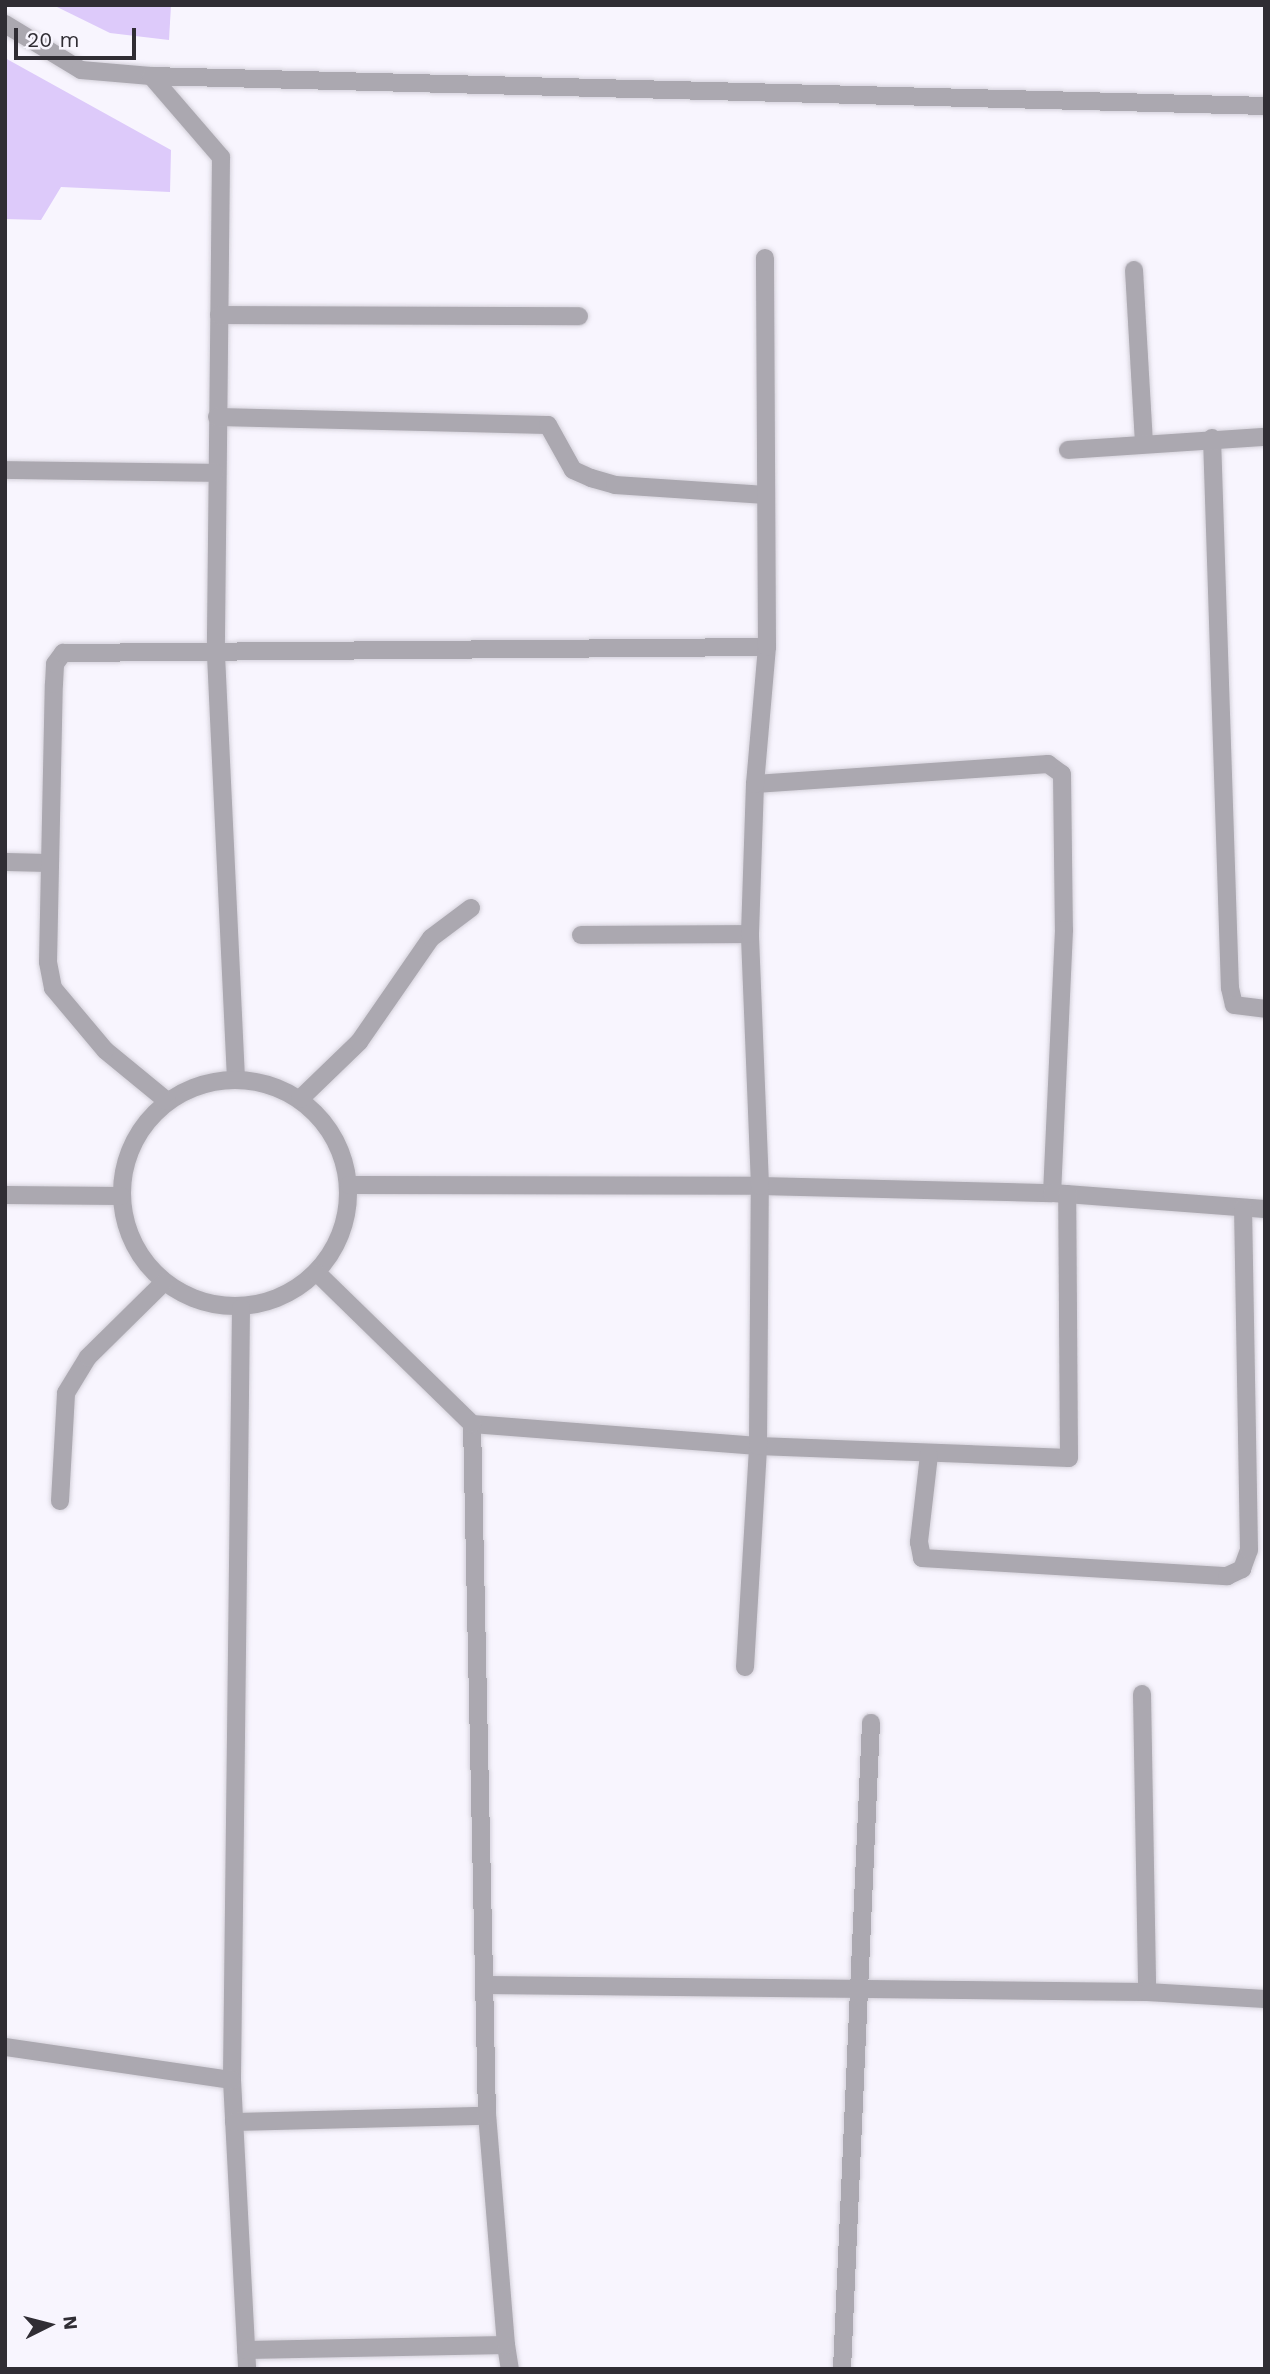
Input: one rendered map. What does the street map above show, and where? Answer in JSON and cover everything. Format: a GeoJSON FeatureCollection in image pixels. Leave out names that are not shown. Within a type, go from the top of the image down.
{"type":"FeatureCollection","features":[{"type":"Feature","properties":{"kind":"street"},"geometry":{"type":"LineString","coordinates":[[5,24],[81,70],[151,76],[1265,106]]}},
{"type":"Feature","properties":{"kind":"street"},"geometry":{"type":"LineString","coordinates":[[151,76],[221,157],[215,472],[216,655],[236,1079]]}},
{"type":"Feature","properties":{"kind":"street"},"geometry":{"type":"LineString","coordinates":[[744,1667],[758,1446],[760,1186],[750,934],[755,783],[766,647],[765,258]]}},
{"type":"Feature","properties":{"kind":"street"},"geometry":{"type":"LineString","coordinates":[[1134,270],[1144,444]]}},
{"type":"Feature","properties":{"kind":"street"},"geometry":{"type":"LineString","coordinates":[[219,315],[579,316]]}},
{"type":"Feature","properties":{"kind":"street"},"geometry":{"type":"LineString","coordinates":[[217,416],[548,425],[573,470],[591,478],[615,485],[766,495]]}},
{"type":"Feature","properties":{"kind":"street"},"geometry":{"type":"LineString","coordinates":[[1069,450],[1212,438],[1265,437]]}},
{"type":"Feature","properties":{"kind":"street"},"geometry":{"type":"LineString","coordinates":[[1212,438],[1230,988],[1234,1005],[1265,1009]]}},
{"type":"Feature","properties":{"kind":"street"},"geometry":{"type":"LineString","coordinates":[[5,470],[215,472]]}},
{"type":"Feature","properties":{"kind":"street"},"geometry":{"type":"LineString","coordinates":[[167,1101],[105,1050],[53,988],[48,962],[54,684],[55,664],[63,653],[216,655],[766,647]]}},
{"type":"Feature","properties":{"kind":"street"},"geometry":{"type":"LineString","coordinates":[[317,1273],[472,1424],[758,1446],[929,1455],[1069,1458],[1060,1194],[1064,930],[1062,774],[1048,765],[755,783]]}},
{"type":"Feature","properties":{"kind":"street"},"geometry":{"type":"LineString","coordinates":[[5,862],[50,863]]}},
{"type":"Feature","properties":{"kind":"street"},"geometry":{"type":"LineString","coordinates":[[300,1098],[359,1042],[431,938],[471,908]]}},
{"type":"Feature","properties":{"kind":"street"},"geometry":{"type":"LineString","coordinates":[[581,935],[750,934]]}},
{"type":"Feature","properties":{"kind":"street"},"geometry":{"type":"LineString","coordinates":[[236,1079],[270,1084],[300,1098],[324,1122],[342,1152],[349,1185],[346,1221],[332,1255],[317,1273],[240,1308],[205,1304],[164,1282],[145,1264],[127,1232],[121,1196],[126,1160],[142,1127],[167,1101],[200,1084],[236,1079]]}},
{"type":"Feature","properties":{"kind":"street"},"geometry":{"type":"LineString","coordinates":[[349,1185],[760,1186],[1060,1194],[1265,1209]]}},
{"type":"Feature","properties":{"kind":"street"},"geometry":{"type":"LineString","coordinates":[[5,1195],[121,1196]]}},
{"type":"Feature","properties":{"kind":"street"},"geometry":{"type":"LineString","coordinates":[[929,1455],[919,1542],[922,1558],[1227,1576],[1242,1569],[1249,1550],[1243,1208]]}},
{"type":"Feature","properties":{"kind":"street"},"geometry":{"type":"LineString","coordinates":[[60,1501],[66,1393],[88,1357],[164,1282]]}},
{"type":"Feature","properties":{"kind":"street"},"geometry":{"type":"LineString","coordinates":[[240,1308],[232,2080],[247,2369]]}},
{"type":"Feature","properties":{"kind":"street"},"geometry":{"type":"LineString","coordinates":[[472,1424],[487,2116],[510,2369]]}},
{"type":"Feature","properties":{"kind":"street"},"geometry":{"type":"LineString","coordinates":[[1142,1693],[1147,1992]]}},
{"type":"Feature","properties":{"kind":"street"},"geometry":{"type":"LineString","coordinates":[[842,2369],[872,1723]]}},
{"type":"Feature","properties":{"kind":"street"},"geometry":{"type":"LineString","coordinates":[[485,1984],[1147,1992],[1265,1999]]}},
{"type":"Feature","properties":{"kind":"street"},"geometry":{"type":"LineString","coordinates":[[5,2048],[232,2080]]}},
{"type":"Feature","properties":{"kind":"street"},"geometry":{"type":"LineString","coordinates":[[234,2122],[487,2116]]}},
{"type":"Feature","properties":{"kind":"street"},"geometry":{"type":"LineString","coordinates":[[246,2350],[506,2345]]}},
{"type":"Feature","properties":{"kind":"shaded area"},"geometry":{"type":"Polygon","coordinates":[[[53,5],[171,5],[169,40],[110,33],[53,5]]]}},
{"type":"Feature","properties":{"kind":"shaded area"},"geometry":{"type":"Polygon","coordinates":[[[5,58],[171,150],[170,192],[61,187],[41,220],[5,219],[5,58]]]}}]}
